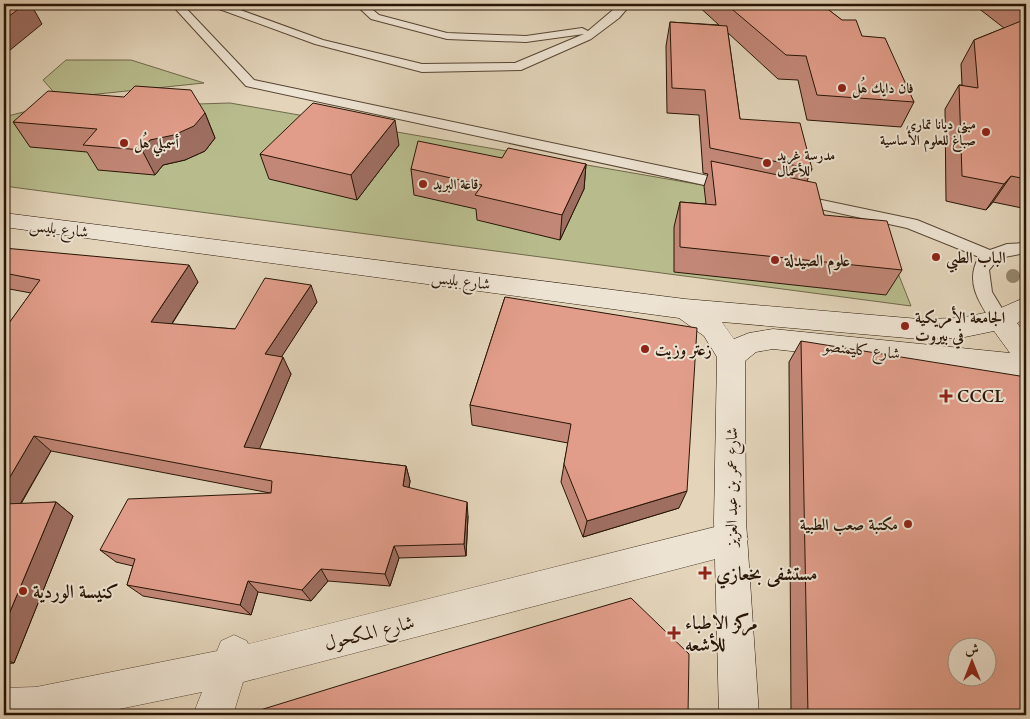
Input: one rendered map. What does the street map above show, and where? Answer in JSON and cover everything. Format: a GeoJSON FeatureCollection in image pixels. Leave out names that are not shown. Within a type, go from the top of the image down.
{"type":"FeatureCollection","features":[{"type":"Feature","properties":{"kind":"street","name":"شارع بليس"},"geometry":{"type":"LineString","coordinates":[[4,220],[685,309],[919,329],[960,328],[1000,320],[1026,307]]}},
{"type":"Feature","properties":{"kind":"street"},"geometry":{"type":"LineString","coordinates":[[685,309],[713,329],[731,356]]}},
{"type":"Feature","properties":{"kind":"street"},"geometry":{"type":"LineString","coordinates":[[1000,320],[1026,354]]}},
{"type":"Feature","properties":{"kind":"street","name":"شارع كليمنصو"},"geometry":{"type":"LineString","coordinates":[[731,356],[748,343],[773,339],[1026,366]]}},
{"type":"Feature","properties":{"kind":"street","name":"شارع عمر بن عبد العزيز"},"geometry":{"type":"LineString","coordinates":[[731,356],[730,530],[739,715]]}},
{"type":"Feature","properties":{"kind":"street","name":"شارع المكحول"},"geometry":{"type":"LineString","coordinates":[[20,707],[232,661],[730,530]]}},
{"type":"Feature","properties":{"kind":"street"},"geometry":{"type":"LineString","coordinates":[[213,715],[232,661]]}},
{"type":"Feature","properties":{"kind":"lane"},"geometry":{"type":"LineString","coordinates":[[176,4],[250,83],[748,190]]}},
{"type":"Feature","properties":{"kind":"lane"},"geometry":{"type":"LineString","coordinates":[[215,4],[319,42],[422,68],[517,67],[587,37],[600,25],[615,16],[626,4]]}},
{"type":"Feature","properties":{"kind":"lane"},"geometry":{"type":"LineString","coordinates":[[360,4],[375,17],[420,31],[447,36],[526,39],[576,33],[600,25]]}},
{"type":"Feature","properties":{"kind":"lane"},"geometry":{"type":"LineString","coordinates":[[784,197],[911,224],[988,255],[1011,248],[1026,248]]}},
{"type":"Feature","properties":{"kind":"lane"},"geometry":{"type":"LineString","coordinates":[[988,255],[983,263],[981,272],[982,287],[988,305],[1000,320]]}},
{"type":"Feature","properties":{"kind":"green space"},"geometry":{"type":"Polygon","coordinates":[[[66,60],[131,60],[204,83],[59,98],[43,80],[66,60]]]}},
{"type":"Feature","properties":{"kind":"green space"},"geometry":{"type":"Polygon","coordinates":[[[230,103],[771,197],[894,263],[911,306],[4,186],[4,117],[35,109],[230,103]]]}},
{"type":"Feature","properties":{"kind":"building"},"geometry":{"type":"Polygon","coordinates":[[[4,4],[25,4],[4,20],[4,4]]]}},
{"type":"Feature","properties":{"kind":"building"},"geometry":{"type":"Polygon","coordinates":[[[726,4],[821,4],[842,20],[856,20],[862,36],[885,38],[914,102],[817,95],[806,56],[786,55],[726,4]]]}},
{"type":"Feature","properties":{"kind":"building"},"geometry":{"type":"Polygon","coordinates":[[[1017,4],[1026,4],[1026,11],[1017,4]]]}},
{"type":"Feature","properties":{"kind":"building","name":"مبنى ديانا تماري صباغ للعلوم الأساسية"},"geometry":{"type":"Polygon","coordinates":[[[1026,19],[1026,179],[1011,176],[1004,184],[962,176],[959,85],[978,88],[974,40],[1026,19]]]}},
{"type":"Feature","properties":{"kind":"building"},"geometry":{"type":"Polygon","coordinates":[[[670,22],[727,26],[740,119],[800,123],[812,169],[710,148],[705,90],[672,88],[670,22]]]}},
{"type":"Feature","properties":{"kind":"building"},"geometry":{"type":"Polygon","coordinates":[[[135,86],[191,90],[205,113],[194,126],[174,135],[150,140],[142,150],[83,145],[97,129],[13,122],[48,91],[124,97],[135,86]]]}},
{"type":"Feature","properties":{"kind":"building"},"geometry":{"type":"Polygon","coordinates":[[[313,103],[395,120],[351,175],[260,154],[313,103]]]}},
{"type":"Feature","properties":{"kind":"building"},"geometry":{"type":"Polygon","coordinates":[[[418,141],[502,158],[508,148],[586,164],[562,215],[475,195],[482,185],[411,169],[418,141]]]}},
{"type":"Feature","properties":{"kind":"building"},"geometry":{"type":"Polygon","coordinates":[[[711,161],[816,183],[824,215],[887,221],[902,270],[680,247],[680,202],[716,205],[711,161]]]}},
{"type":"Feature","properties":{"kind":"building"},"geometry":{"type":"Polygon","coordinates":[[[4,248],[189,265],[151,322],[235,329],[265,278],[311,285],[265,354],[283,357],[244,447],[406,466],[403,486],[467,502],[464,544],[394,546],[385,574],[321,569],[302,590],[248,581],[240,605],[127,585],[135,559],[100,550],[128,499],[271,493],[272,481],[34,436],[4,487],[4,330],[40,280],[4,273],[4,248]]]}},
{"type":"Feature","properties":{"kind":"building"},"geometry":{"type":"Polygon","coordinates":[[[505,297],[697,328],[687,491],[587,521],[564,464],[571,424],[470,405],[505,297]]]}},
{"type":"Feature","properties":{"kind":"building","name":"مكتبة صعب الطبية"},"geometry":{"type":"Polygon","coordinates":[[[801,341],[1026,377],[1026,715],[808,715],[801,341]]]}},
{"type":"Feature","properties":{"kind":"building"},"geometry":{"type":"Polygon","coordinates":[[[56,502],[4,626],[4,504],[56,502]]]}},
{"type":"Feature","properties":{"kind":"building"},"geometry":{"type":"Polygon","coordinates":[[[631,598],[689,654],[688,715],[244,715],[445,653],[631,598]]]}},
{"type":"Feature","properties":{"kind":"place","name":"فان دايك هُل"},"geometry":{"type":"Point","coordinates":[842,88]}},
{"type":"Feature","properties":{"kind":"place","name":"مبنى ديانا تماري صباغ للعلوم الأساسية"},"geometry":{"type":"Point","coordinates":[986,132]}},
{"type":"Feature","properties":{"kind":"place","name":"أسمبلي هُل"},"geometry":{"type":"Point","coordinates":[124,143]}},
{"type":"Feature","properties":{"kind":"place","name":"مدرسة غريد للأعمال"},"geometry":{"type":"Point","coordinates":[767,163]}},
{"type":"Feature","properties":{"kind":"place","name":"قاعة البريد"},"geometry":{"type":"Point","coordinates":[423,184]}},
{"type":"Feature","properties":{"kind":"place","name":"الباب الطبي"},"geometry":{"type":"Point","coordinates":[936,257]}},
{"type":"Feature","properties":{"kind":"place","name":"علوم الصيدلة"},"geometry":{"type":"Point","coordinates":[775,260]}},
{"type":"Feature","properties":{"kind":"place","name":"الجامعة الأمريكية في بيروت"},"geometry":{"type":"Point","coordinates":[905,326]}},
{"type":"Feature","properties":{"kind":"place","name":"زعتر وزيت"},"geometry":{"type":"Point","coordinates":[645,349]}},
{"type":"Feature","properties":{"kind":"place","name":"CCCL"},"geometry":{"type":"Point","coordinates":[946,396]}},
{"type":"Feature","properties":{"kind":"place","name":"مكتبة صعب الطبية"},"geometry":{"type":"Point","coordinates":[908,524]}},
{"type":"Feature","properties":{"kind":"place","name":"مستشفى بخعازي"},"geometry":{"type":"Point","coordinates":[705,573]}},
{"type":"Feature","properties":{"kind":"place","name":"كنيسة الوردية"},"geometry":{"type":"Point","coordinates":[23,591]}},
{"type":"Feature","properties":{"kind":"place","name":"مركز الاطباء للأشعه"},"geometry":{"type":"Point","coordinates":[674,633]}}]}
